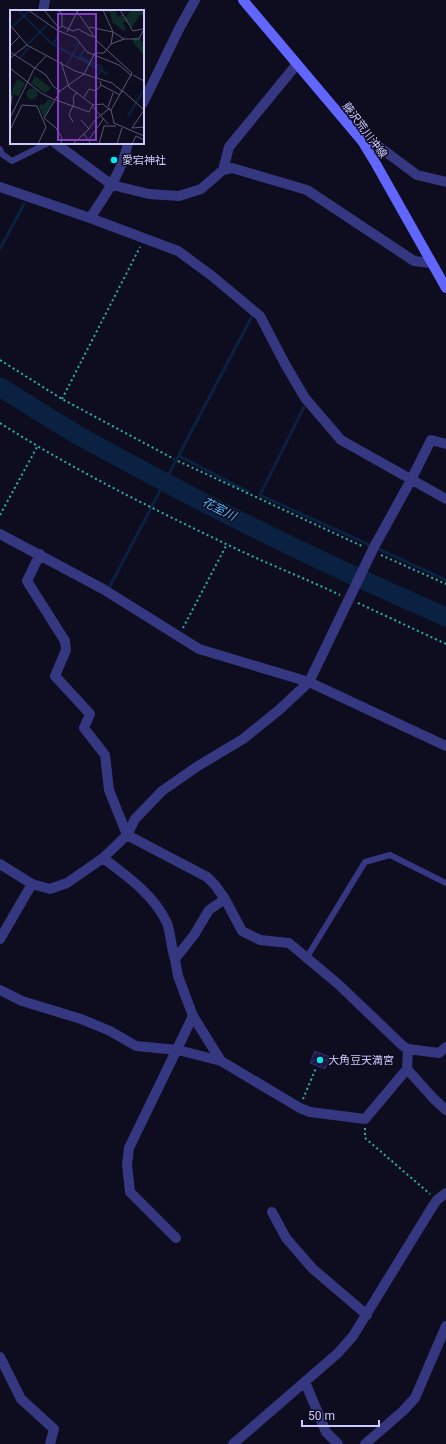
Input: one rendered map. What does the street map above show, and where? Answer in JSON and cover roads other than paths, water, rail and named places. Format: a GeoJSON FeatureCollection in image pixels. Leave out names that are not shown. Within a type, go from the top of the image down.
{"type":"FeatureCollection","features":[{"type":"Feature","properties":{"kind":"main road","name":"藤沢荒川沖線"},"geometry":{"type":"LineString","coordinates":[[243,0],[362,141],[446,288]]}},
{"type":"Feature","properties":{"kind":"street"},"geometry":{"type":"LineString","coordinates":[[43,10],[45,0]]}},
{"type":"Feature","properties":{"kind":"street"},"geometry":{"type":"LineString","coordinates":[[144,101],[180,27],[195,0]]}},
{"type":"Feature","properties":{"kind":"street"},"geometry":{"type":"LineString","coordinates":[[222,170],[229,147],[297,64]]}},
{"type":"Feature","properties":{"kind":"street"},"geometry":{"type":"LineString","coordinates":[[362,141],[378,146],[418,175],[446,182]]}},
{"type":"Feature","properties":{"kind":"street"},"geometry":{"type":"LineString","coordinates":[[56,144],[112,185],[149,194],[178,196],[201,189],[222,170],[232,168],[307,190],[414,261],[431,263]]}},
{"type":"Feature","properties":{"kind":"street"},"geometry":{"type":"LineString","coordinates":[[90,218],[112,185],[125,160],[128,144]]}},
{"type":"Feature","properties":{"kind":"street"},"geometry":{"type":"LineString","coordinates":[[0,187],[90,218],[178,252],[212,276],[260,316],[284,364],[305,398],[341,440],[446,499]]}},
{"type":"Feature","properties":{"kind":"street"},"geometry":{"type":"LineString","coordinates":[[0,864],[32,884],[50,889],[67,883],[103,858],[127,835],[135,819],[162,791],[198,766],[243,739],[309,682],[374,547],[412,480],[431,440],[446,444]]}},
{"type":"Feature","properties":{"kind":"street"},"geometry":{"type":"LineString","coordinates":[[0,534],[103,589],[199,649],[309,682],[446,746]]}},
{"type":"Feature","properties":{"kind":"street"},"geometry":{"type":"LineString","coordinates":[[40,554],[27,581],[65,641],[66,650],[55,676],[90,714],[84,728],[105,755],[109,790],[127,835],[207,877],[225,899],[242,932],[260,940],[289,943],[307,957],[408,1049],[439,1053],[446,1047]]}},
{"type":"Feature","properties":{"kind":"street"},"geometry":{"type":"LineString","coordinates":[[103,858],[136,882],[150,898],[167,924],[178,976],[193,1016],[221,1061]]}},
{"type":"Feature","properties":{"kind":"street"},"geometry":{"type":"LineString","coordinates":[[0,939],[32,884]]}},
{"type":"Feature","properties":{"kind":"street"},"geometry":{"type":"LineString","coordinates":[[175,959],[194,935],[209,910],[225,899]]}},
{"type":"Feature","properties":{"kind":"street"},"geometry":{"type":"LineString","coordinates":[[0,990],[22,1001],[81,1019],[110,1031],[136,1046],[178,1050],[221,1061],[300,1108],[310,1112],[366,1119],[408,1069],[408,1049]]}},
{"type":"Feature","properties":{"kind":"street"},"geometry":{"type":"LineString","coordinates":[[176,1238],[130,1192],[127,1164],[129,1148],[178,1050],[193,1016]]}},
{"type":"Feature","properties":{"kind":"street"},"geometry":{"type":"LineString","coordinates":[[408,1069],[433,1098],[446,1110]]}},
{"type":"Feature","properties":{"kind":"street"},"geometry":{"type":"LineString","coordinates":[[233,1444],[338,1353],[353,1336],[438,1200],[446,1193]]}},
{"type":"Feature","properties":{"kind":"street"},"geometry":{"type":"LineString","coordinates":[[272,1212],[286,1238],[313,1269],[367,1315]]}},
{"type":"Feature","properties":{"kind":"street"},"geometry":{"type":"LineString","coordinates":[[365,1444],[403,1412],[415,1398],[446,1326]]}},
{"type":"Feature","properties":{"kind":"street"},"geometry":{"type":"LineString","coordinates":[[0,1357],[21,1400],[54,1429],[50,1444]]}},
{"type":"Feature","properties":{"kind":"street"},"geometry":{"type":"LineString","coordinates":[[304,1382],[326,1432],[338,1444]]}},
{"type":"Feature","properties":{"kind":"lane"},"geometry":{"type":"LineString","coordinates":[[0,149],[2,154],[12,161],[46,144]]}},
{"type":"Feature","properties":{"kind":"lane"},"geometry":{"type":"LineString","coordinates":[[307,957],[365,862],[390,855],[446,883]]}},
{"type":"Feature","properties":{"kind":"waterway"},"geometry":{"type":"LineString","coordinates":[[0,249],[24,204]]}},
{"type":"Feature","properties":{"kind":"waterway"},"geometry":{"type":"LineString","coordinates":[[110,586],[251,318]]}},
{"type":"Feature","properties":{"kind":"waterway","name":"花室川"},"geometry":{"type":"LineString","coordinates":[[0,387],[85,439],[173,487],[309,555],[446,617]]}},
{"type":"Feature","properties":{"kind":"waterway"},"geometry":{"type":"LineString","coordinates":[[304,407],[260,495],[446,580]]}},
{"type":"Feature","properties":{"kind":"waterway"},"geometry":{"type":"LineString","coordinates":[[179,456],[249,492]]}},
{"type":"Feature","properties":{"kind":"place","name":"愛宕神社"},"geometry":{"type":"Point","coordinates":[114,160]}},
{"type":"Feature","properties":{"kind":"place","name":"大角豆天満宮"},"geometry":{"type":"Point","coordinates":[320,1060]}}]}
